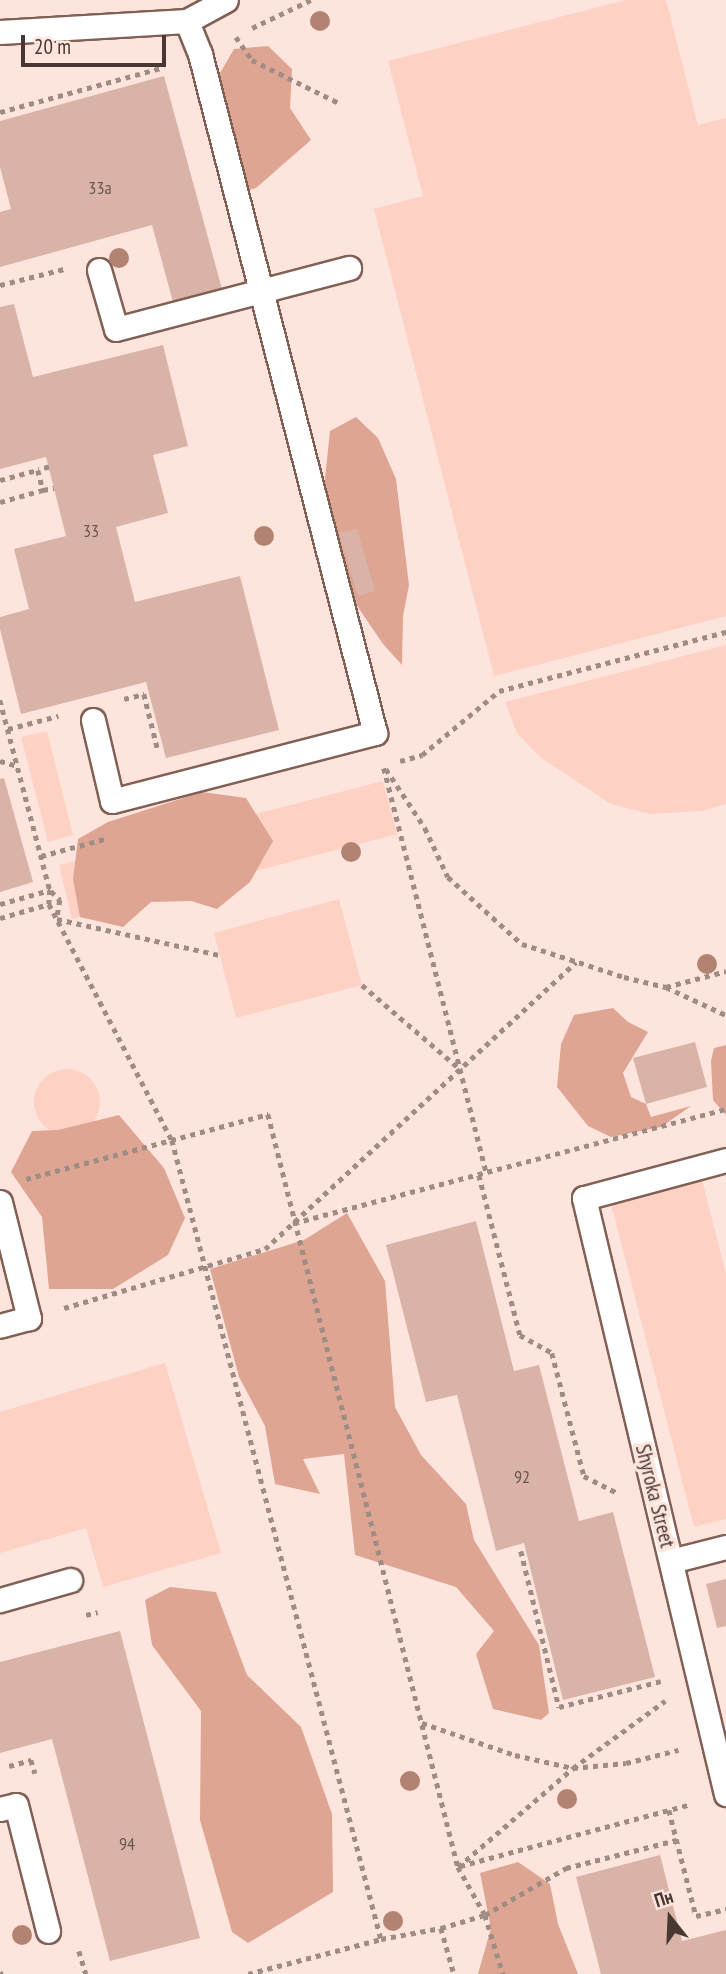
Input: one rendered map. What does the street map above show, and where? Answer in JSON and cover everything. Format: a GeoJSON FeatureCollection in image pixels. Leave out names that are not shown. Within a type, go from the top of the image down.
{"type":"FeatureCollection","features":[{"type":"Feature","properties":{"kind":"lane"},"geometry":{"type":"LineString","coordinates":[[0,32],[187,20],[226,0]]}},
{"type":"Feature","properties":{"kind":"lane"},"geometry":{"type":"LineString","coordinates":[[93,720],[112,801],[375,733],[200,54],[187,20]]}},
{"type":"Feature","properties":{"kind":"lane"},"geometry":{"type":"LineString","coordinates":[[99,270],[116,329],[349,268]]}},
{"type":"Feature","properties":{"kind":"lane","name":"Shyroka Street"},"geometry":{"type":"LineString","coordinates":[[726,1160],[583,1198],[726,1794]]}},
{"type":"Feature","properties":{"kind":"lane"},"geometry":{"type":"LineString","coordinates":[[0,1202],[29,1318],[0,1326]]}},
{"type":"Feature","properties":{"kind":"lane"},"geometry":{"type":"LineString","coordinates":[[671,1561],[726,1547]]}},
{"type":"Feature","properties":{"kind":"lane"},"geometry":{"type":"LineString","coordinates":[[0,1600],[70,1580]]}},
{"type":"Feature","properties":{"kind":"lane"},"geometry":{"type":"LineString","coordinates":[[0,1809],[16,1805],[48,1931]]}},
{"type":"Feature","properties":{"kind":"path"},"geometry":{"type":"LineString","coordinates":[[236,36],[252,60],[339,103]]}},
{"type":"Feature","properties":{"kind":"path"},"geometry":{"type":"LineString","coordinates":[[0,112],[165,67]]}},
{"type":"Feature","properties":{"kind":"path"},"geometry":{"type":"LineString","coordinates":[[0,285],[97,260],[99,270]]}},
{"type":"Feature","properties":{"kind":"path"},"geometry":{"type":"LineString","coordinates":[[0,480],[49,467]]}},
{"type":"Feature","properties":{"kind":"path"},"geometry":{"type":"LineString","coordinates":[[38,470],[43,490]]}},
{"type":"Feature","properties":{"kind":"path"},"geometry":{"type":"LineString","coordinates":[[0,502],[54,488]]}},
{"type":"Feature","properties":{"kind":"path"},"geometry":{"type":"LineString","coordinates":[[422,755],[499,691],[726,632]]}},
{"type":"Feature","properties":{"kind":"path"},"geometry":{"type":"LineString","coordinates":[[117,701],[144,694],[160,755]]}},
{"type":"Feature","properties":{"kind":"path"},"geometry":{"type":"LineString","coordinates":[[0,699],[50,890],[49,904],[172,1140],[381,1939]]}},
{"type":"Feature","properties":{"kind":"path"},"geometry":{"type":"LineString","coordinates":[[8,729],[66,714]]}},
{"type":"Feature","properties":{"kind":"path"},"geometry":{"type":"LineString","coordinates":[[375,733],[486,1172]]}},
{"type":"Feature","properties":{"kind":"path"},"geometry":{"type":"LineString","coordinates":[[0,761],[18,766]]}},
{"type":"Feature","properties":{"kind":"path"},"geometry":{"type":"LineString","coordinates":[[384,766],[425,828],[448,877],[522,944],[666,987],[726,1015]]}},
{"type":"Feature","properties":{"kind":"path"},"geometry":{"type":"LineString","coordinates":[[0,904],[50,890]]}},
{"type":"Feature","properties":{"kind":"path"},"geometry":{"type":"LineString","coordinates":[[50,890],[60,900],[57,919]]}},
{"type":"Feature","properties":{"kind":"path"},"geometry":{"type":"LineString","coordinates":[[0,918],[49,904]]}},
{"type":"Feature","properties":{"kind":"path"},"geometry":{"type":"LineString","coordinates":[[57,919],[220,954]]}},
{"type":"Feature","properties":{"kind":"path"},"geometry":{"type":"LineString","coordinates":[[29,1318],[265,1249],[576,962]]}},
{"type":"Feature","properties":{"kind":"path"},"geometry":{"type":"LineString","coordinates":[[666,987],[726,971]]}},
{"type":"Feature","properties":{"kind":"path"},"geometry":{"type":"LineString","coordinates":[[362,985],[461,1069]]}},
{"type":"Feature","properties":{"kind":"path"},"geometry":{"type":"LineString","coordinates":[[293,1223],[726,1109]]}},
{"type":"Feature","properties":{"kind":"path"},"geometry":{"type":"LineString","coordinates":[[13,1182],[268,1114],[293,1223],[458,1867],[485,1915],[503,1974]]}},
{"type":"Feature","properties":{"kind":"path"},"geometry":{"type":"LineString","coordinates":[[479,1175],[520,1335],[552,1353],[584,1476],[623,1497]]}},
{"type":"Feature","properties":{"kind":"path"},"geometry":{"type":"LineString","coordinates":[[520,1551],[559,1707],[671,1679]]}},
{"type":"Feature","properties":{"kind":"path"},"geometry":{"type":"LineString","coordinates":[[458,1867],[573,1768],[674,1694]]}},
{"type":"Feature","properties":{"kind":"path"},"geometry":{"type":"LineString","coordinates":[[422,1723],[515,1755],[573,1768],[625,1763],[714,1741]]}},
{"type":"Feature","properties":{"kind":"path"},"geometry":{"type":"LineString","coordinates":[[458,1867],[702,1801]]}},
{"type":"Feature","properties":{"kind":"path"},"geometry":{"type":"LineString","coordinates":[[669,1810],[696,1916],[726,1909]]}},
{"type":"Feature","properties":{"kind":"path"},"geometry":{"type":"LineString","coordinates":[[248,1974],[485,1915],[566,1868],[677,1840]]}},
{"type":"Feature","properties":{"kind":"path"},"geometry":{"type":"LineString","coordinates":[[441,1928],[454,1974]]}},
{"type":"Feature","properties":{"kind":"shaded area"},"geometry":{"type":"Polygon","coordinates":[[[626,0],[666,0],[698,125],[726,118],[726,616],[494,676],[374,209],[423,196],[388,61],[626,0]]]}},
{"type":"Feature","properties":{"kind":"shaded area"},"geometry":{"type":"Polygon","coordinates":[[[268,46],[292,69],[290,108],[311,140],[256,188],[243,192],[235,165],[235,136],[219,95],[220,73],[234,49],[268,46]]]}},
{"type":"Feature","properties":{"kind":"shaded area"},"geometry":{"type":"Polygon","coordinates":[[[356,417],[378,438],[396,479],[409,585],[403,616],[402,665],[383,644],[349,594],[323,497],[330,431],[356,417]]]}},
{"type":"Feature","properties":{"kind":"shaded area"},"geometry":{"type":"Polygon","coordinates":[[[726,645],[726,804],[702,811],[651,814],[611,804],[540,757],[517,733],[505,702],[726,645]]]}},
{"type":"Feature","properties":{"kind":"shaded area"},"geometry":{"type":"Polygon","coordinates":[[[47,731],[73,835],[48,842],[21,737],[47,731]]]}},
{"type":"Feature","properties":{"kind":"shaded area"},"geometry":{"type":"Polygon","coordinates":[[[383,781],[397,834],[72,919],[59,865],[383,781]]]}},
{"type":"Feature","properties":{"kind":"shaded area"},"geometry":{"type":"Polygon","coordinates":[[[202,792],[246,798],[273,841],[250,882],[217,909],[191,901],[151,902],[123,927],[80,917],[73,879],[78,839],[108,822],[202,792]]]}},
{"type":"Feature","properties":{"kind":"shaded area"},"geometry":{"type":"Polygon","coordinates":[[[339,899],[362,985],[236,1018],[214,933],[339,899]]]}},
{"type":"Feature","properties":{"kind":"shaded area"},"geometry":{"type":"Polygon","coordinates":[[[613,1008],[628,1022],[648,1032],[623,1073],[631,1097],[646,1104],[651,1117],[691,1106],[661,1127],[611,1137],[588,1126],[557,1087],[561,1044],[574,1015],[613,1008]]]}},
{"type":"Feature","properties":{"kind":"shaded area"},"geometry":{"type":"Polygon","coordinates":[[[726,1045],[726,1115],[713,1100],[711,1061],[714,1048],[726,1045]]]}},
{"type":"Feature","properties":{"kind":"shaded area"},"geometry":{"type":"Polygon","coordinates":[[[61,1069],[73,1069],[85,1074],[95,1084],[100,1102],[98,1115],[85,1130],[73,1135],[61,1135],[49,1130],[39,1120],[34,1108],[34,1096],[39,1084],[49,1074],[61,1069]]]}},
{"type":"Feature","properties":{"kind":"shaded area"},"geometry":{"type":"Polygon","coordinates":[[[119,1115],[164,1168],[185,1218],[168,1255],[113,1289],[49,1289],[42,1217],[11,1172],[32,1131],[58,1130],[119,1115]]]}},
{"type":"Feature","properties":{"kind":"shaded area"},"geometry":{"type":"Polygon","coordinates":[[[702,1180],[726,1274],[726,1519],[694,1527],[611,1204],[702,1180]]]}},
{"type":"Feature","properties":{"kind":"shaded area"},"geometry":{"type":"Polygon","coordinates":[[[347,1213],[385,1281],[395,1407],[421,1455],[466,1504],[474,1540],[539,1645],[549,1713],[541,1720],[493,1709],[476,1654],[494,1631],[456,1587],[355,1555],[344,1454],[303,1459],[320,1494],[275,1484],[265,1426],[239,1377],[210,1269],[304,1240],[347,1213]]]}},
{"type":"Feature","properties":{"kind":"shaded area"},"geometry":{"type":"Polygon","coordinates":[[[165,1363],[221,1553],[103,1587],[86,1528],[0,1553],[0,1412],[165,1363]]]}},
{"type":"Feature","properties":{"kind":"shaded area"},"geometry":{"type":"Polygon","coordinates":[[[170,1587],[216,1592],[247,1675],[301,1727],[332,1814],[333,1892],[248,1943],[232,1932],[200,1820],[201,1711],[152,1645],[145,1600],[170,1587]]]}},
{"type":"Feature","properties":{"kind":"shaded area"},"geometry":{"type":"Polygon","coordinates":[[[518,1862],[550,1884],[558,1924],[578,1974],[478,1974],[491,1928],[480,1873],[518,1862]]]}},
{"type":"Feature","properties":{"kind":"building"},"geometry":{"type":"Polygon","coordinates":[[[164,76],[222,289],[173,302],[152,225],[0,267],[0,212],[11,209],[0,167],[0,121],[164,76]]]}},
{"type":"Feature","properties":{"kind":"building"},"geometry":{"type":"Polygon","coordinates":[[[14,304],[33,377],[163,345],[188,446],[153,455],[168,513],[116,527],[135,602],[240,576],[279,730],[166,758],[146,682],[21,714],[0,629],[0,617],[29,609],[14,549],[66,536],[46,457],[0,469],[0,307],[14,304]]]}},
{"type":"Feature","properties":{"kind":"building"},"geometry":{"type":"Polygon","coordinates":[[[357,529],[375,591],[358,596],[339,533],[357,529]]]}},
{"type":"Feature","properties":{"kind":"building"},"geometry":{"type":"Polygon","coordinates":[[[4,778],[33,882],[0,892],[0,779],[4,778]]]}},
{"type":"Feature","properties":{"kind":"building"},"geometry":{"type":"Polygon","coordinates":[[[695,1042],[707,1087],[646,1104],[633,1058],[695,1042]]]}},
{"type":"Feature","properties":{"kind":"building"},"geometry":{"type":"Polygon","coordinates":[[[476,1221],[514,1371],[539,1365],[579,1521],[613,1512],[655,1677],[563,1700],[524,1543],[496,1551],[457,1395],[426,1402],[386,1245],[476,1221]]]}},
{"type":"Feature","properties":{"kind":"building"},"geometry":{"type":"Polygon","coordinates":[[[726,1579],[726,1626],[717,1628],[706,1584],[726,1579]]]}},
{"type":"Feature","properties":{"kind":"building"},"geometry":{"type":"Polygon","coordinates":[[[120,1631],[200,1938],[110,1961],[52,1739],[0,1753],[0,1662],[120,1631]]]}},
{"type":"Feature","properties":{"kind":"building"},"geometry":{"type":"Polygon","coordinates":[[[660,1855],[682,1941],[726,1930],[726,1974],[601,1974],[576,1877],[660,1855]]]}}]}
